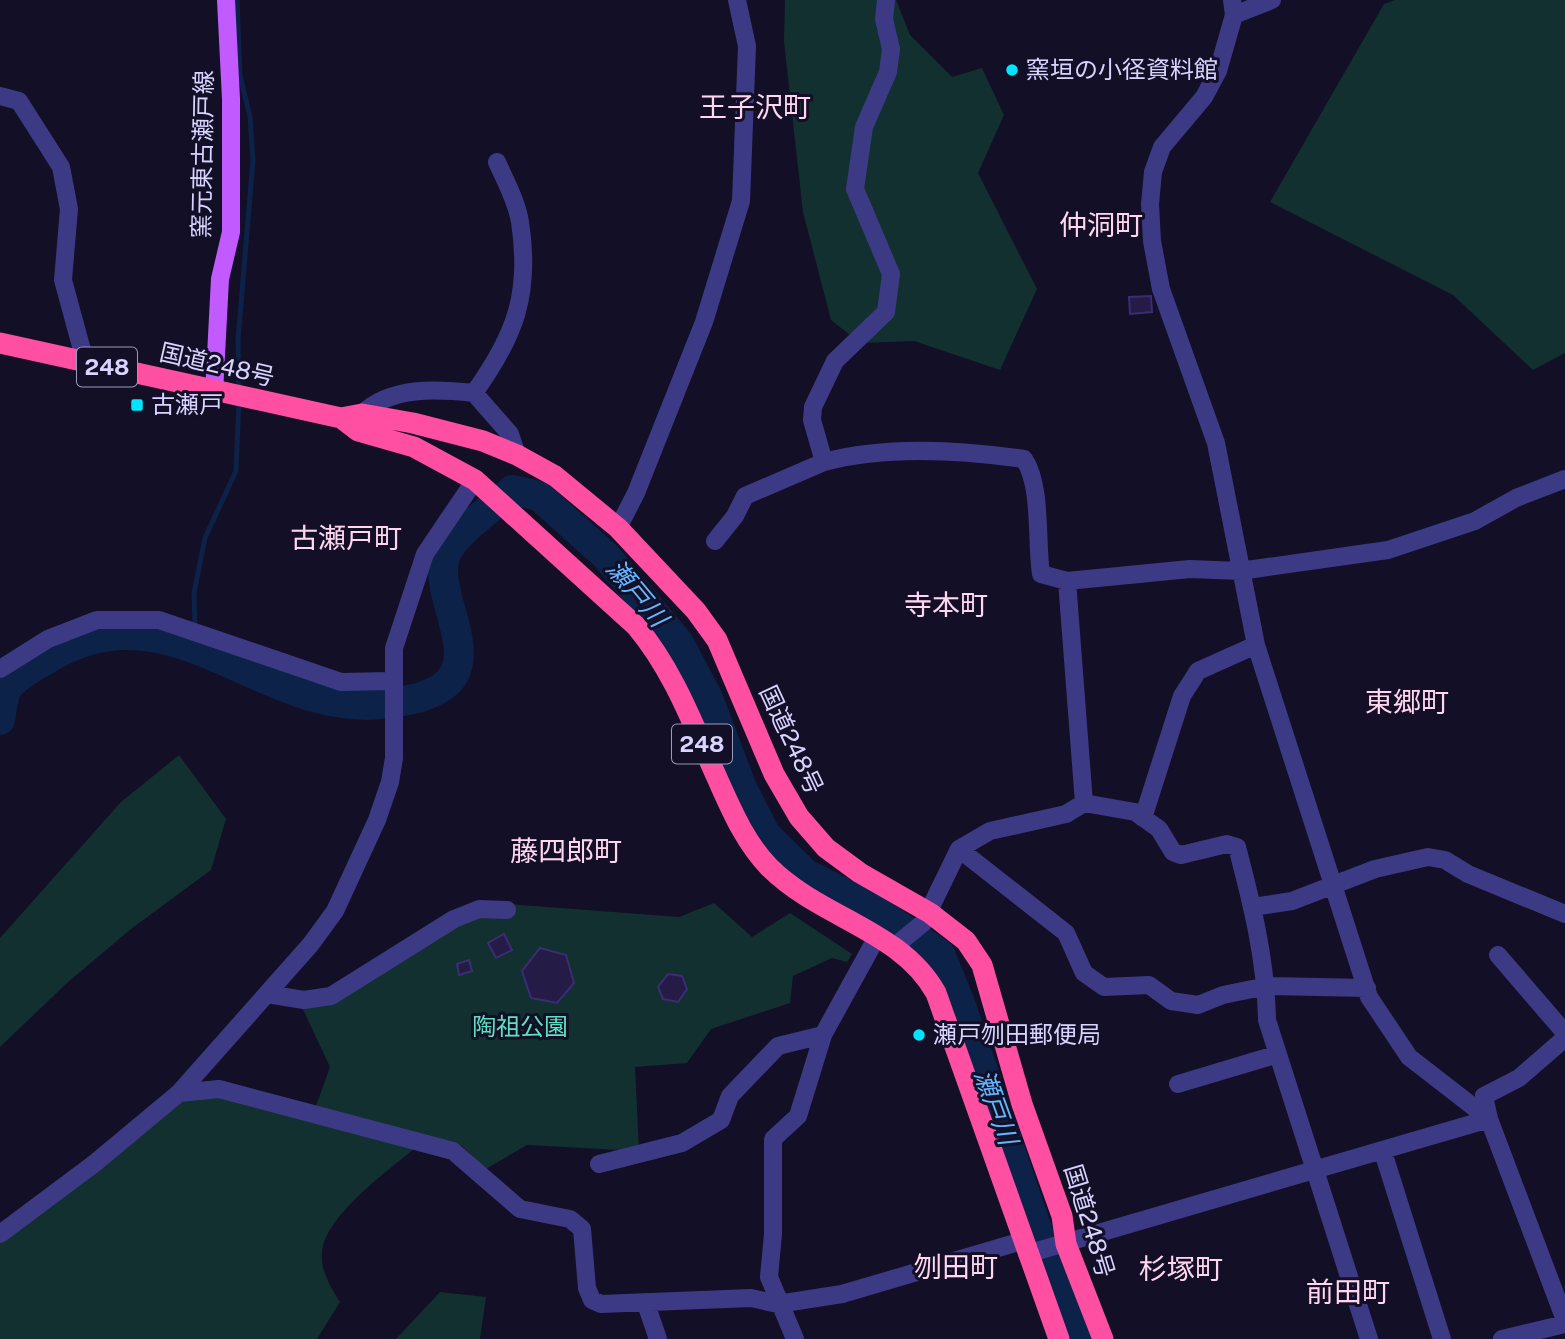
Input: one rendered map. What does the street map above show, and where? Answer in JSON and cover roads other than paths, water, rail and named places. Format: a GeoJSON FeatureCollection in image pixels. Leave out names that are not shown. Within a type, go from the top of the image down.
{"type":"FeatureCollection","features":[{"type":"Feature","properties":{"kind":"highway","name":"国道248号"},"geometry":{"type":"LineString","coordinates":[[0,343],[250,400],[341,418],[362,414],[483,440],[555,476],[618,528],[687,601],[717,640],[769,762],[799,817],[825,848],[926,918],[966,941],[982,965],[1018,1091],[1062,1216],[1061,1245],[1103,1339]]}},
{"type":"Feature","properties":{"kind":"highway","name":"国道248号"},"geometry":{"type":"LineString","coordinates":[[341,418],[358,431],[414,447],[481,485],[636,626],[657,652],[751,846],[771,869],[804,895],[890,942],[925,974],[936,993],[1059,1339]]}},
{"type":"Feature","properties":{"kind":"main road","name":"窯元東古瀬戸線"},"geometry":{"type":"LineString","coordinates":[[221,394],[220,279],[231,232],[231,99],[226,0]]}},
{"type":"Feature","properties":{"kind":"street"},"geometry":{"type":"LineString","coordinates":[[618,528],[636,493],[704,322],[741,201],[747,46],[737,0]]}},
{"type":"Feature","properties":{"kind":"street"},"geometry":{"type":"LineString","coordinates":[[824,462],[812,420],[813,407],[835,361],[886,312],[891,274],[855,189],[864,127],[888,72],[891,49],[884,19],[886,0]]}},
{"type":"Feature","properties":{"kind":"street"},"geometry":{"type":"LineString","coordinates":[[1272,0],[1233,8],[1218,72],[1203,97],[1157,156],[1150,204],[1152,241],[1161,289],[1216,443],[1256,645],[1367,988],[1409,1057],[1489,1119]]}},
{"type":"Feature","properties":{"kind":"street"},"geometry":{"type":"LineString","coordinates":[[0,96],[19,101],[61,167],[69,209],[63,279],[85,362]]}},
{"type":"Feature","properties":{"kind":"street"},"geometry":{"type":"LineString","coordinates":[[474,393],[496,362],[514,329],[520,299],[523,261],[520,220],[497,162]]}},
{"type":"Feature","properties":{"kind":"street"},"geometry":{"type":"LineString","coordinates":[[362,414],[372,404],[419,390],[474,393],[510,434],[517,455]]}},
{"type":"Feature","properties":{"kind":"street"},"geometry":{"type":"LineString","coordinates":[[715,541],[735,516],[746,496],[824,462],[874,453],[961,452],[1024,459],[1030,468],[1034,489],[1041,574],[1067,581],[1190,569],[1240,571],[1388,550],[1475,521],[1516,498],[1565,479]]}},
{"type":"Feature","properties":{"kind":"street"},"geometry":{"type":"LineString","coordinates":[[0,1234],[104,1156],[179,1093],[267,994],[335,911],[355,870],[390,782],[394,724],[394,648],[425,554],[481,485]]}},
{"type":"Feature","properties":{"kind":"street"},"geometry":{"type":"LineString","coordinates":[[1067,581],[1084,803]]}},
{"type":"Feature","properties":{"kind":"street"},"geometry":{"type":"LineString","coordinates":[[0,669],[48,639],[97,620],[159,620],[341,682],[392,685]]}},
{"type":"Feature","properties":{"kind":"street"},"geometry":{"type":"LineString","coordinates":[[1143,818],[1182,696],[1198,671],[1256,645]]}},
{"type":"Feature","properties":{"kind":"street"},"geometry":{"type":"LineString","coordinates":[[795,1339],[769,1278],[773,1234],[771,1151],[773,1139],[798,1115],[823,1035],[890,942],[926,918],[959,849],[989,831],[1066,814],[1084,803],[1135,812],[1159,829],[1173,852],[1181,855],[1227,844],[1237,847],[1253,907],[1267,986],[1267,1020],[1369,1339]]}},
{"type":"Feature","properties":{"kind":"street"},"geometry":{"type":"LineString","coordinates":[[959,849],[1066,933],[1084,973],[1104,987],[1149,985],[1171,1001],[1198,1005],[1223,995],[1267,986],[1367,988]]}},
{"type":"Feature","properties":{"kind":"street"},"geometry":{"type":"LineString","coordinates":[[1253,907],[1292,901],[1375,869],[1428,857],[1445,860],[1468,874],[1565,914]]}},
{"type":"Feature","properties":{"kind":"street"},"geometry":{"type":"LineString","coordinates":[[267,994],[304,1000],[331,996],[454,919],[479,909],[507,910]]}},
{"type":"Feature","properties":{"kind":"street"},"geometry":{"type":"LineString","coordinates":[[1498,955],[1565,1036],[1519,1078],[1486,1092],[1484,1096],[1489,1119],[1565,1322],[1502,1339]]}},
{"type":"Feature","properties":{"kind":"street"},"geometry":{"type":"LineString","coordinates":[[599,1164],[682,1143],[720,1120],[730,1096],[778,1046],[823,1035]]}},
{"type":"Feature","properties":{"kind":"street"},"geometry":{"type":"LineString","coordinates":[[1178,1084],[1278,1054]]}},
{"type":"Feature","properties":{"kind":"street"},"geometry":{"type":"LineString","coordinates":[[179,1093],[219,1089],[453,1151],[520,1209],[570,1219],[582,1229],[587,1288],[592,1300],[600,1304],[751,1298],[778,1304],[842,1294],[1028,1249],[1061,1245],[1314,1173],[1489,1119]]}},
{"type":"Feature","properties":{"kind":"street"},"geometry":{"type":"LineString","coordinates":[[1383,1152],[1442,1339]]}},
{"type":"Feature","properties":{"kind":"street"},"geometry":{"type":"LineString","coordinates":[[646,1304],[658,1339]]}},
{"type":"Feature","properties":{"kind":"waterway"},"geometry":{"type":"LineString","coordinates":[[237,0],[240,75],[250,117],[253,160],[238,340],[239,390]]}},
{"type":"Feature","properties":{"kind":"waterway"},"geometry":{"type":"LineString","coordinates":[[195,627],[194,593],[205,538],[236,471],[239,400]]}},
{"type":"Feature","properties":{"kind":"waterway","name":"瀬戸川"},"geometry":{"type":"LineString","coordinates":[[0,720],[7,689],[32,668],[95,639],[138,635],[180,644],[303,694],[346,704],[392,703],[430,694],[442,687],[454,674],[459,659],[458,641],[444,585],[443,567],[447,552],[468,527],[512,490],[539,496],[606,556],[679,643],[708,698],[742,788],[766,835],[806,874],[873,908],[940,954],[960,1003],[1036,1226],[1080,1339]]}},
{"type":"Feature","properties":{"kind":"place","name":"窯垣の小径資料館"},"geometry":{"type":"Point","coordinates":[1012,70]}},
{"type":"Feature","properties":{"kind":"place","name":"古瀬戸"},"geometry":{"type":"Point","coordinates":[137,405]}},
{"type":"Feature","properties":{"kind":"place","name":"瀬戸刎田郵便局"},"geometry":{"type":"Point","coordinates":[919,1035]}},
{"type":"Feature","properties":{"kind":"district","name":"王子沢町"},"geometry":{"type":"Point","coordinates":[755,107]}},
{"type":"Feature","properties":{"kind":"district","name":"仲洞町"},"geometry":{"type":"Point","coordinates":[1101,225]}},
{"type":"Feature","properties":{"kind":"district","name":"古瀬戸町"},"geometry":{"type":"Point","coordinates":[346,538]}},
{"type":"Feature","properties":{"kind":"district","name":"寺本町"},"geometry":{"type":"Point","coordinates":[946,605]}},
{"type":"Feature","properties":{"kind":"district","name":"東郷町"},"geometry":{"type":"Point","coordinates":[1407,702]}},
{"type":"Feature","properties":{"kind":"district","name":"藤四郎町"},"geometry":{"type":"Point","coordinates":[566,851]}},
{"type":"Feature","properties":{"kind":"district","name":"刎田町"},"geometry":{"type":"Point","coordinates":[956,1267]}},
{"type":"Feature","properties":{"kind":"district","name":"杉塚町"},"geometry":{"type":"Point","coordinates":[1181,1269]}},
{"type":"Feature","properties":{"kind":"district","name":"前田町"},"geometry":{"type":"Point","coordinates":[1348,1292]}},
{"type":"Feature","properties":{"kind":"park label","name":"陶祖公園"},"geometry":{"type":"Point","coordinates":[520,1027]}}]}
